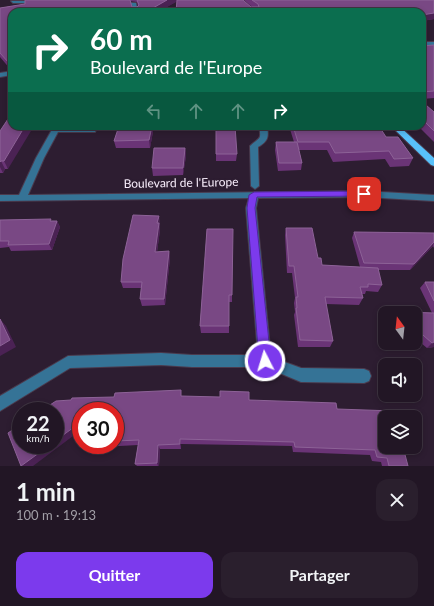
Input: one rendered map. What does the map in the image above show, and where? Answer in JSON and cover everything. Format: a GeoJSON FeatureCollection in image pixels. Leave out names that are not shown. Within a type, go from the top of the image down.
{"type":"FeatureCollection","features":[{"type":"Feature","properties":{"kind":"main road"},"geometry":{"type":"LineString","coordinates":[[399,130],[434,163]]}},
{"type":"Feature","properties":{"kind":"street"},"geometry":{"type":"LineString","coordinates":[[15,1],[45,2]]}},
{"type":"Feature","properties":{"kind":"street"},"geometry":{"type":"LineString","coordinates":[[114,2],[134,4],[135,8]]}},
{"type":"Feature","properties":{"kind":"street"},"geometry":{"type":"LineString","coordinates":[[22,198],[40,158],[56,130]]}},
{"type":"Feature","properties":{"kind":"street"},"geometry":{"type":"LineString","coordinates":[[264,130],[265,136],[263,141],[254,146],[254,190],[251,208],[265,361]]}},
{"type":"Feature","properties":{"kind":"street","name":"Boulevard de l'Europe"},"geometry":{"type":"LineString","coordinates":[[0,198],[254,190],[434,198]]}},
{"type":"Feature","properties":{"kind":"street"},"geometry":{"type":"LineString","coordinates":[[0,404],[68,362],[161,359],[192,361],[265,361],[301,375],[364,376]]}},
{"type":"Feature","properties":{"kind":"building"},"geometry":{"type":"Polygon","coordinates":[[[25,0],[130,0],[132,7],[137,7],[139,5],[137,0],[167,0],[153,8],[8,8],[8,62],[0,53],[0,8],[25,4],[25,0]]]}},
{"type":"Feature","properties":{"kind":"building"},"geometry":{"type":"Polygon","coordinates":[[[177,0],[243,0],[251,7],[259,7],[258,4],[252,0],[434,0],[434,13],[426,14],[426,8],[176,8],[177,0]]]}},
{"type":"Feature","properties":{"kind":"building"},"geometry":{"type":"Polygon","coordinates":[[[434,45],[434,91],[426,92],[426,46],[434,45]]]}},
{"type":"Feature","properties":{"kind":"building"},"geometry":{"type":"Polygon","coordinates":[[[426,105],[434,112],[434,131],[426,123],[426,105]]]}},
{"type":"Feature","properties":{"kind":"building"},"geometry":{"type":"Polygon","coordinates":[[[8,119],[8,130],[23,130],[4,161],[0,162],[0,131],[8,119]]]}},
{"type":"Feature","properties":{"kind":"building"},"geometry":{"type":"Polygon","coordinates":[[[118,130],[151,130],[149,140],[114,141],[118,130]]]}},
{"type":"Feature","properties":{"kind":"building"},"geometry":{"type":"Polygon","coordinates":[[[216,130],[235,130],[237,154],[216,154],[216,130]]]}},
{"type":"Feature","properties":{"kind":"building"},"geometry":{"type":"Polygon","coordinates":[[[294,130],[382,130],[386,137],[398,137],[413,158],[394,159],[389,151],[335,153],[329,142],[298,142],[294,130]]]}},
{"type":"Feature","properties":{"kind":"building"},"geometry":{"type":"Polygon","coordinates":[[[276,142],[297,142],[302,163],[279,163],[276,142]]]}},
{"type":"Feature","properties":{"kind":"building"},"geometry":{"type":"Polygon","coordinates":[[[154,148],[185,148],[183,168],[152,168],[154,148]]]}},
{"type":"Feature","properties":{"kind":"building"},"geometry":{"type":"Polygon","coordinates":[[[133,215],[159,216],[157,223],[159,223],[155,252],[169,251],[164,299],[140,299],[142,282],[121,282],[123,259],[133,215]]]}},
{"type":"Feature","properties":{"kind":"building"},"geometry":{"type":"Polygon","coordinates":[[[51,219],[50,221],[57,221],[49,244],[8,245],[9,241],[0,241],[0,220],[51,219]]]}},
{"type":"Feature","properties":{"kind":"building"},"geometry":{"type":"Polygon","coordinates":[[[286,228],[312,228],[318,258],[321,258],[322,265],[378,268],[382,285],[368,284],[368,287],[360,287],[363,298],[325,297],[333,341],[300,340],[296,308],[296,297],[298,297],[294,266],[289,266],[286,228]]]}},
{"type":"Feature","properties":{"kind":"building"},"geometry":{"type":"Polygon","coordinates":[[[207,229],[233,229],[232,295],[229,295],[229,326],[200,326],[207,229]]]}},
{"type":"Feature","properties":{"kind":"building"},"geometry":{"type":"Polygon","coordinates":[[[354,232],[434,233],[434,242],[414,264],[364,263],[354,232]]]}},
{"type":"Feature","properties":{"kind":"building"},"geometry":{"type":"Polygon","coordinates":[[[425,282],[434,282],[434,301],[425,282]]]}},
{"type":"Feature","properties":{"kind":"building"},"geometry":{"type":"Polygon","coordinates":[[[422,313],[434,313],[434,342],[432,343],[422,334],[422,313]]]}},
{"type":"Feature","properties":{"kind":"building"},"geometry":{"type":"Polygon","coordinates":[[[0,319],[10,340],[0,346],[0,319]]]}},
{"type":"Feature","properties":{"kind":"building"},"geometry":{"type":"Polygon","coordinates":[[[181,390],[181,396],[220,397],[220,391],[249,392],[249,400],[336,403],[337,409],[378,410],[378,454],[405,454],[408,466],[389,466],[387,458],[377,457],[375,450],[295,447],[294,442],[180,439],[180,444],[158,445],[157,463],[135,464],[139,440],[124,441],[124,402],[72,402],[72,429],[64,434],[64,402],[54,402],[71,400],[72,398],[114,397],[115,393],[181,390]]]}},
{"type":"Feature","properties":{"kind":"building"},"geometry":{"type":"Polygon","coordinates":[[[12,430],[12,443],[8,433],[12,430]]]}},
{"type":"Feature","properties":{"kind":"building"},"geometry":{"type":"Polygon","coordinates":[[[16,454],[38,454],[21,466],[16,454]]]}},
{"type":"Feature","properties":{"kind":"route"},"geometry":{"type":"LineString","coordinates":[[265,361],[251,208],[254,195],[364,194]]}}]}
